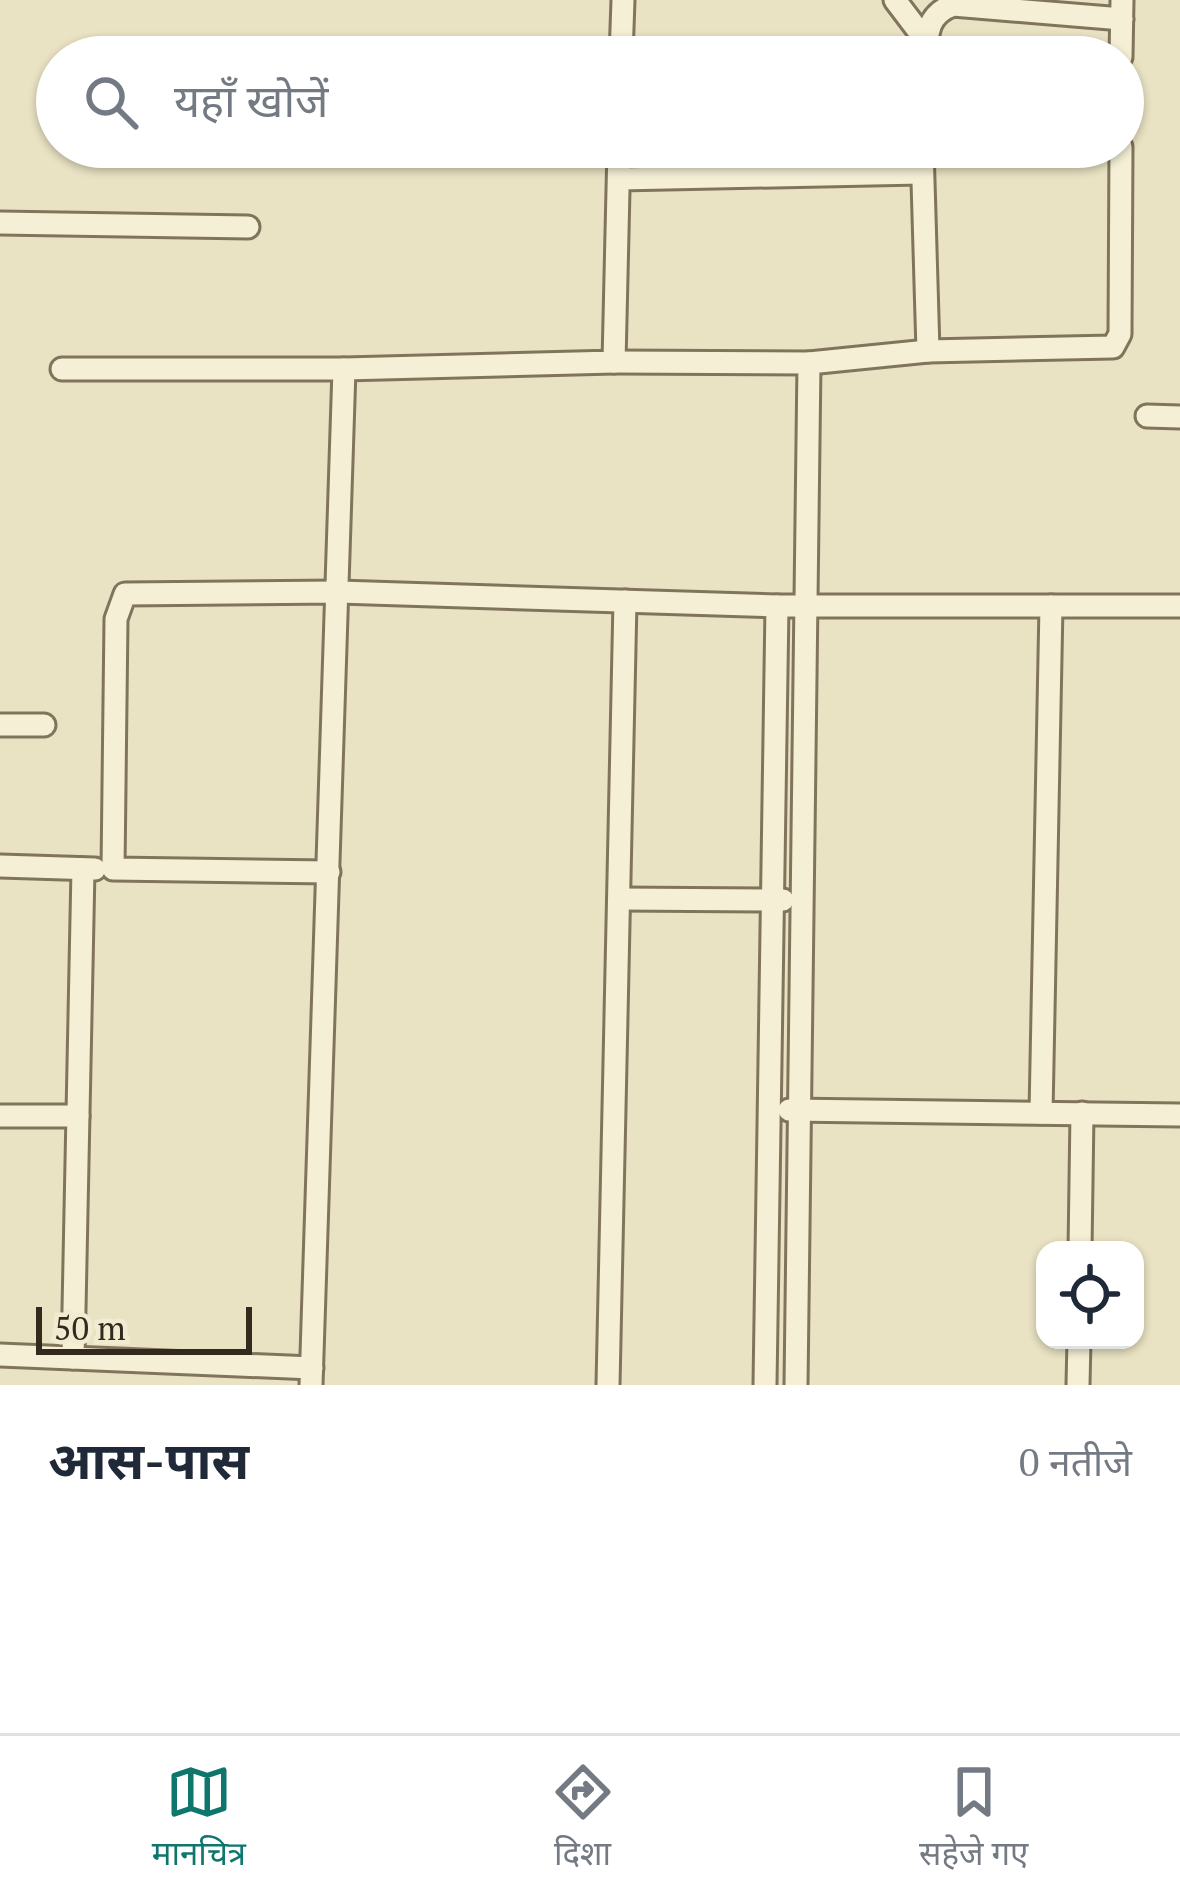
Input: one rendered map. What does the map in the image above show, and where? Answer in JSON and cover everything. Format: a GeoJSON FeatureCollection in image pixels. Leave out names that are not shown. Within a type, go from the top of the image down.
{"type":"FeatureCollection","features":[{"type":"Feature","properties":{"kind":"street"},"geometry":{"type":"LineString","coordinates":[[621,36],[622,0]]}},
{"type":"Feature","properties":{"kind":"street"},"geometry":{"type":"LineString","coordinates":[[895,0],[918,36]]}},
{"type":"Feature","properties":{"kind":"street"},"geometry":{"type":"LineString","coordinates":[[930,36],[938,10],[953,5],[1122,9]]}},
{"type":"Feature","properties":{"kind":"street"},"geometry":{"type":"LineString","coordinates":[[614,362],[619,168]]}},
{"type":"Feature","properties":{"kind":"street"},"geometry":{"type":"LineString","coordinates":[[921,168],[928,351]]}},
{"type":"Feature","properties":{"kind":"street"},"geometry":{"type":"LineString","coordinates":[[62,369],[809,363],[928,351],[1104,349],[1118,341],[1121,168]]}},
{"type":"Feature","properties":{"kind":"street"},"geometry":{"type":"LineString","coordinates":[[619,179],[921,173]]}},
{"type":"Feature","properties":{"kind":"street"},"geometry":{"type":"LineString","coordinates":[[0,223],[248,227]]}},
{"type":"Feature","properties":{"kind":"street"},"geometry":{"type":"LineString","coordinates":[[796,1385],[809,363]]}},
{"type":"Feature","properties":{"kind":"street"},"geometry":{"type":"LineString","coordinates":[[0,1355],[311,1376],[344,369]]}},
{"type":"Feature","properties":{"kind":"street"},"geometry":{"type":"LineString","coordinates":[[1147,416],[1180,417]]}},
{"type":"Feature","properties":{"kind":"street"},"geometry":{"type":"LineString","coordinates":[[113,869],[116,619],[125,594],[339,592],[776,606],[1180,606]]}},
{"type":"Feature","properties":{"kind":"street"},"geometry":{"type":"LineString","coordinates":[[608,1385],[626,601]]}},
{"type":"Feature","properties":{"kind":"street"},"geometry":{"type":"LineString","coordinates":[[765,1385],[776,606]]}},
{"type":"Feature","properties":{"kind":"street"},"geometry":{"type":"LineString","coordinates":[[1041,1113],[1051,606]]}},
{"type":"Feature","properties":{"kind":"street"},"geometry":{"type":"LineString","coordinates":[[0,725],[44,725]]}},
{"type":"Feature","properties":{"kind":"street"},"geometry":{"type":"LineString","coordinates":[[0,866],[329,872]]}},
{"type":"Feature","properties":{"kind":"street"},"geometry":{"type":"LineString","coordinates":[[73,1358],[83,869]]}},
{"type":"Feature","properties":{"kind":"street"},"geometry":{"type":"LineString","coordinates":[[619,899],[773,902],[802,898]]}},
{"type":"Feature","properties":{"kind":"street"},"geometry":{"type":"LineString","coordinates":[[770,1109],[1180,1114]]}},
{"type":"Feature","properties":{"kind":"street"},"geometry":{"type":"LineString","coordinates":[[1080,1241],[1082,1113]]}},
{"type":"Feature","properties":{"kind":"street"},"geometry":{"type":"LineString","coordinates":[[0,1116],[78,1116]]}},
{"type":"Feature","properties":{"kind":"street"},"geometry":{"type":"LineString","coordinates":[[1078,1349],[1078,1385]]}}]}
